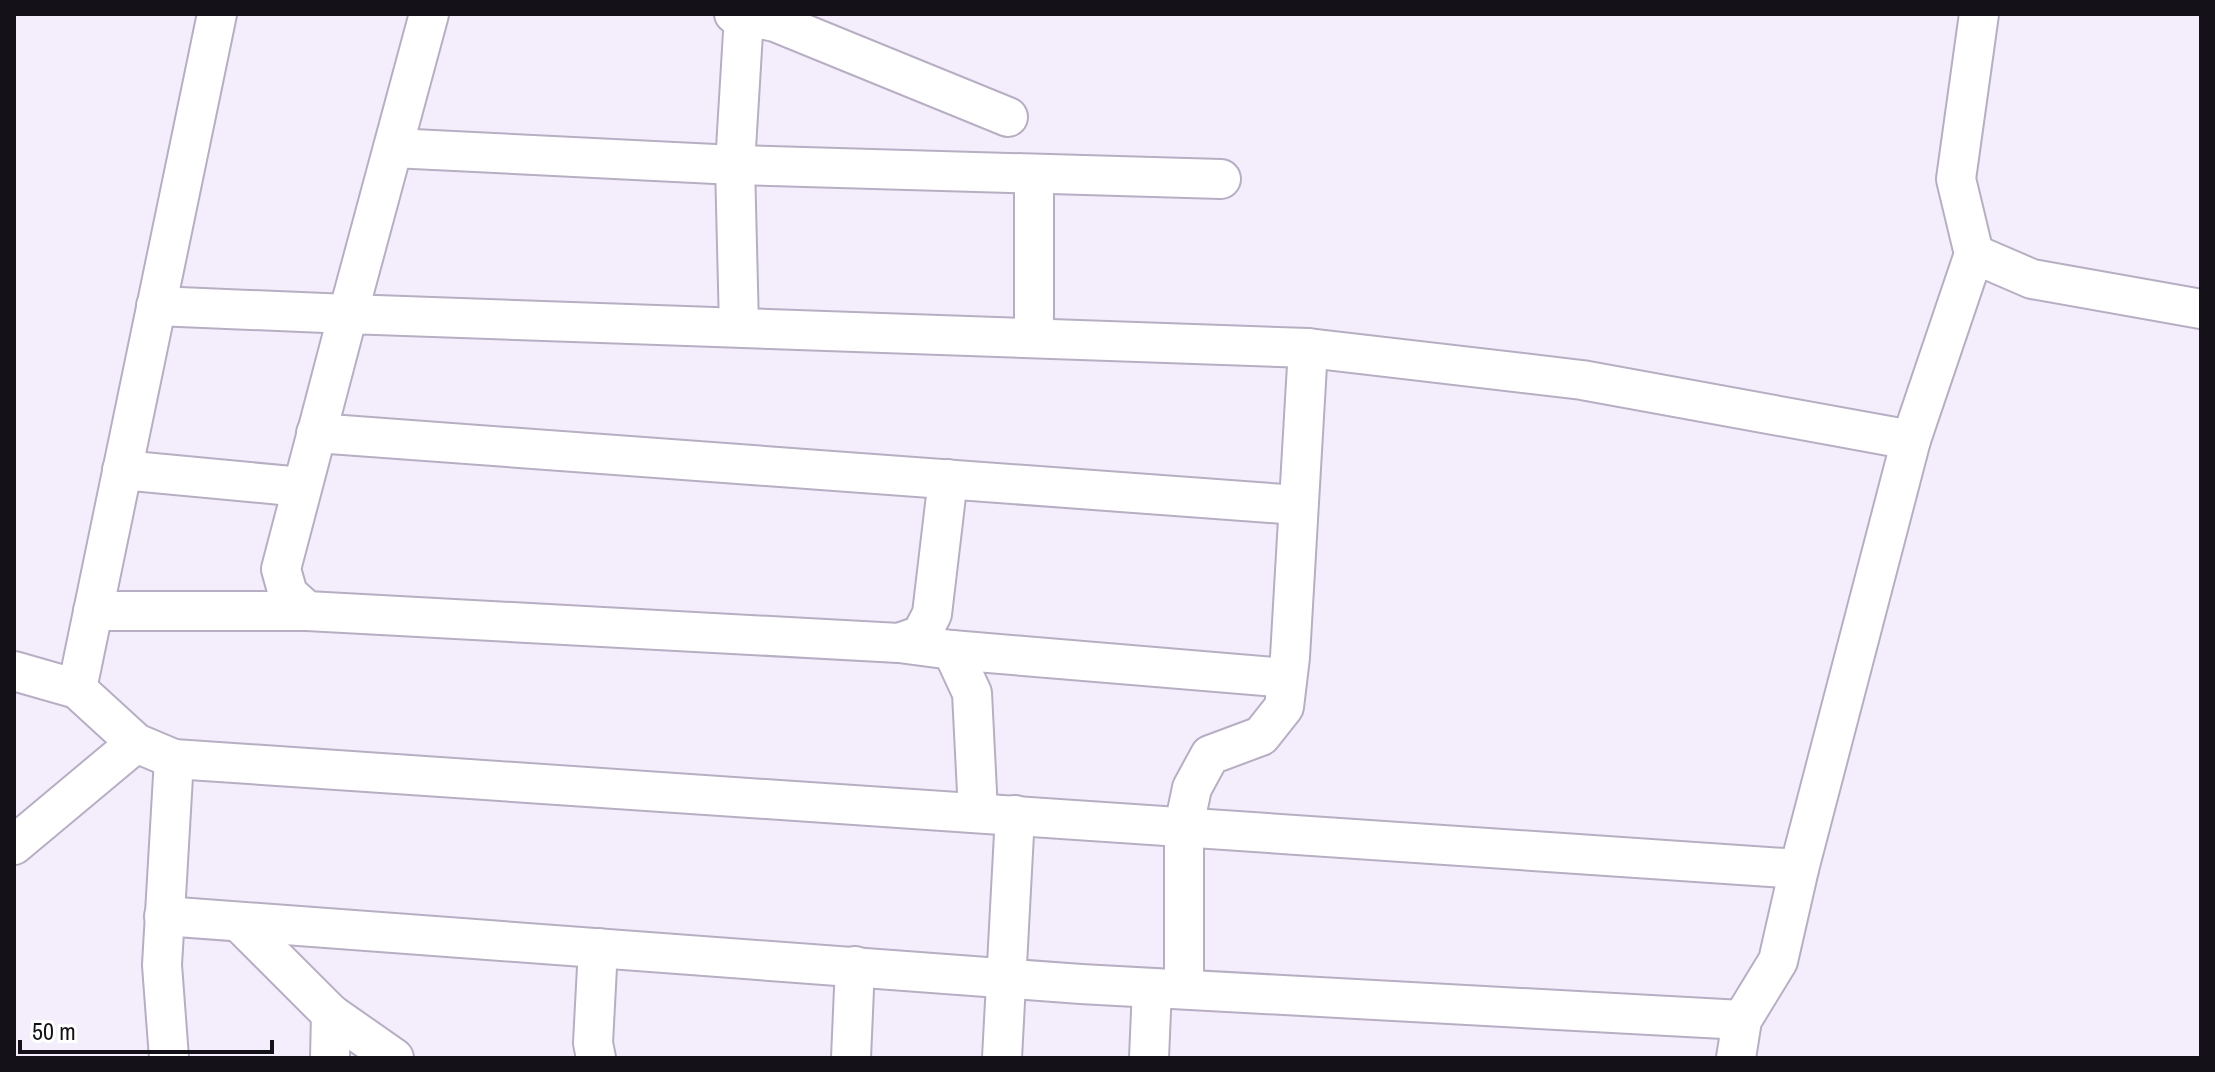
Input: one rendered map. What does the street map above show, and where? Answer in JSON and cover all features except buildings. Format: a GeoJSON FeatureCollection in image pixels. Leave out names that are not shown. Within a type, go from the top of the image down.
{"type":"FeatureCollection","features":[{"type":"Feature","properties":{"kind":"street"},"geometry":{"type":"LineString","coordinates":[[77,689],[217,14]]}},
{"type":"Feature","properties":{"kind":"street"},"geometry":{"type":"LineString","coordinates":[[307,611],[288,594],[281,569],[429,14]]}},
{"type":"Feature","properties":{"kind":"street"},"geometry":{"type":"LineString","coordinates":[[1736,1058],[1742,1020],[1778,961],[1799,869],[1911,440],[1974,254],[1956,179],[1979,14]]}},
{"type":"Feature","properties":{"kind":"street"},"geometry":{"type":"LineString","coordinates":[[739,327],[735,165],[739,15],[775,22],[1008,117]]}},
{"type":"Feature","properties":{"kind":"street"},"geometry":{"type":"LineString","coordinates":[[393,148],[735,165],[1221,179]]}},
{"type":"Feature","properties":{"kind":"street"},"geometry":{"type":"LineString","coordinates":[[1034,174],[1034,337]]}},
{"type":"Feature","properties":{"kind":"street"},"geometry":{"type":"LineString","coordinates":[[1974,254],[2032,279],[2201,309]]}},
{"type":"Feature","properties":{"kind":"street"},"geometry":{"type":"LineString","coordinates":[[156,306],[1308,348],[1582,380],[1911,440]]}},
{"type":"Feature","properties":{"kind":"street"},"geometry":{"type":"LineString","coordinates":[[1149,1058],[1168,988],[1184,826],[1192,788],[1210,755],[1261,736],[1284,707],[1308,348]]}},
{"type":"Feature","properties":{"kind":"street"},"geometry":{"type":"LineString","coordinates":[[316,433],[1298,505]]}},
{"type":"Feature","properties":{"kind":"street"},"geometry":{"type":"LineString","coordinates":[[122,470],[302,487]]}},
{"type":"Feature","properties":{"kind":"street"},"geometry":{"type":"LineString","coordinates":[[899,643],[921,635],[932,614],[948,479]]}},
{"type":"Feature","properties":{"kind":"street"},"geometry":{"type":"LineString","coordinates":[[93,611],[307,611],[899,643],[1287,678]]}},
{"type":"Feature","properties":{"kind":"street"},"geometry":{"type":"LineString","coordinates":[[952,650],[972,693],[978,812]]}},
{"type":"Feature","properties":{"kind":"street"},"geometry":{"type":"LineString","coordinates":[[14,671],[77,689],[136,743],[174,759],[1799,869]]}},
{"type":"Feature","properties":{"kind":"street"},"geometry":{"type":"LineString","coordinates":[[14,845],[136,743]]}},
{"type":"Feature","properties":{"kind":"street"},"geometry":{"type":"LineString","coordinates":[[169,1058],[162,965],[174,759]]}},
{"type":"Feature","properties":{"kind":"street"},"geometry":{"type":"LineString","coordinates":[[1002,1058],[1015,815]]}},
{"type":"Feature","properties":{"kind":"street"},"geometry":{"type":"LineString","coordinates":[[164,916],[1006,978],[1742,1020]]}},
{"type":"Feature","properties":{"kind":"street"},"geometry":{"type":"LineString","coordinates":[[239,922],[331,1014],[394,1058]]}},
{"type":"Feature","properties":{"kind":"street"},"geometry":{"type":"LineString","coordinates":[[596,1058],[593,1043],[598,948]]}},
{"type":"Feature","properties":{"kind":"street"},"geometry":{"type":"LineString","coordinates":[[851,1058],[855,966]]}},
{"type":"Feature","properties":{"kind":"street"},"geometry":{"type":"LineString","coordinates":[[330,1058],[331,1014]]}}]}
